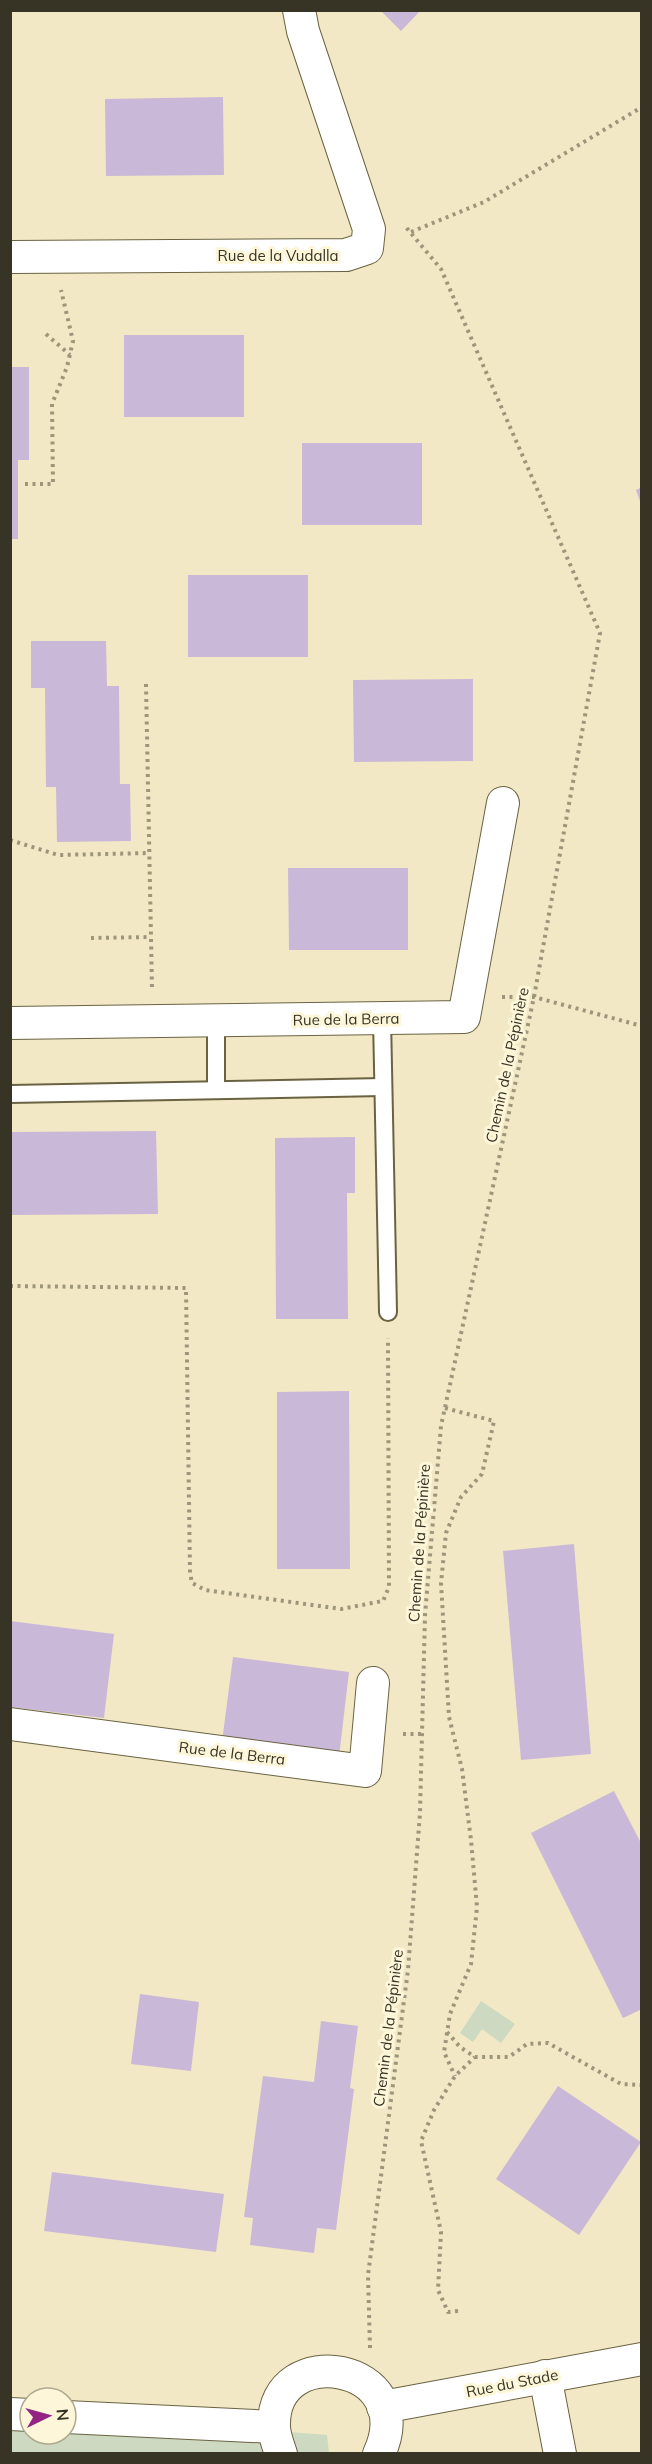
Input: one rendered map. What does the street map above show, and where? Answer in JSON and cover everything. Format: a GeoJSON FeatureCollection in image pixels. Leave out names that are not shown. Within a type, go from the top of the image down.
{"type":"FeatureCollection","features":[{"type":"Feature","properties":{"kind":"street","name":"Rue de la Vudalla"},"geometry":{"type":"LineString","coordinates":[[10,257],[346,255],[367,248],[369,229],[303,31],[299,10]]}},
{"type":"Feature","properties":{"kind":"street","name":"Rue de la Berra"},"geometry":{"type":"LineString","coordinates":[[10,1023],[464,1017],[503,803]]}},
{"type":"Feature","properties":{"kind":"street","name":"Rue de la Berra"},"geometry":{"type":"LineString","coordinates":[[10,1724],[365,1771],[373,1683]]}},
{"type":"Feature","properties":{"kind":"street","name":"Rue du Stade"},"geometry":{"type":"LineString","coordinates":[[383,2407],[642,2359]]}},
{"type":"Feature","properties":{"kind":"street"},"geometry":{"type":"LineString","coordinates":[[78,2418],[277,2440],[278,2405],[288,2388],[301,2377],[326,2370],[345,2372],[359,2378],[372,2389],[383,2407],[386,2420],[384,2442],[379,2454]]}},
{"type":"Feature","properties":{"kind":"street"},"geometry":{"type":"LineString","coordinates":[[545,2376],[560,2454]]}},
{"type":"Feature","properties":{"kind":"lane"},"geometry":{"type":"LineString","coordinates":[[382,1018],[388,1312]]}},
{"type":"Feature","properties":{"kind":"lane"},"geometry":{"type":"LineString","coordinates":[[216,1020],[216,1089]]}},
{"type":"Feature","properties":{"kind":"lane"},"geometry":{"type":"LineString","coordinates":[[10,1094],[383,1087]]}},
{"type":"Feature","properties":{"kind":"path"},"geometry":{"type":"LineString","coordinates":[[403,224],[411,232],[484,202],[642,107]]}},
{"type":"Feature","properties":{"kind":"path","name":"Chemin de la Pépinière"},"geometry":{"type":"LineString","coordinates":[[370,2351],[368,2275],[408,1970],[420,1813],[425,1615],[441,1426],[534,997],[600,633],[441,269],[411,232]]}},
{"type":"Feature","properties":{"kind":"path"},"geometry":{"type":"LineString","coordinates":[[25,484],[53,484],[52,404],[73,341],[61,289],[58,256]]}},
{"type":"Feature","properties":{"kind":"path"},"geometry":{"type":"LineString","coordinates":[[46,334],[70,355]]}},
{"type":"Feature","properties":{"kind":"path"},"geometry":{"type":"LineString","coordinates":[[146,684],[152,990]]}},
{"type":"Feature","properties":{"kind":"path"},"geometry":{"type":"LineString","coordinates":[[10,840],[58,855],[149,853]]}},
{"type":"Feature","properties":{"kind":"path"},"geometry":{"type":"LineString","coordinates":[[91,938],[151,937]]}},
{"type":"Feature","properties":{"kind":"path"},"geometry":{"type":"LineString","coordinates":[[534,997],[642,1026]]}},
{"type":"Feature","properties":{"kind":"path"},"geometry":{"type":"LineString","coordinates":[[10,1286],[186,1288],[192,1583],[205,1590],[341,1609],[383,1601],[389,1587],[388,1312]]}},
{"type":"Feature","properties":{"kind":"path"},"geometry":{"type":"LineString","coordinates":[[445,1408],[494,1421],[482,1474],[461,1497],[446,1533],[441,1583],[449,1717],[462,1769],[477,1907],[471,1964],[450,2014],[444,2052],[455,2076]]}},
{"type":"Feature","properties":{"kind":"path"},"geometry":{"type":"LineString","coordinates":[[406,1734],[422,1734]]}},
{"type":"Feature","properties":{"kind":"path"},"geometry":{"type":"LineString","coordinates":[[447,2032],[460,2047],[476,2057],[509,2057],[527,2044],[548,2043],[621,2084],[642,2085]]}},
{"type":"Feature","properties":{"kind":"path"},"geometry":{"type":"LineString","coordinates":[[458,2311],[448,2312],[438,2290],[441,2232],[421,2141],[434,2110],[455,2076],[476,2057]]}},
{"type":"Feature","properties":{"kind":"green space"},"geometry":{"type":"Polygon","coordinates":[[[481,2001],[515,2024],[501,2043],[482,2029],[473,2042],[460,2033],[481,2001]]]}},
{"type":"Feature","properties":{"kind":"green space"},"geometry":{"type":"Polygon","coordinates":[[[10,2410],[18,2410],[18,2446],[78,2446],[78,2415],[327,2435],[329,2453],[11,2453],[10,2410]]]}},
{"type":"Feature","properties":{"kind":"building"},"geometry":{"type":"Polygon","coordinates":[[[380,10],[421,10],[401,31],[380,10]]]}},
{"type":"Feature","properties":{"kind":"building"},"geometry":{"type":"Polygon","coordinates":[[[223,97],[224,175],[106,176],[105,99],[223,97]]]}},
{"type":"Feature","properties":{"kind":"building"},"geometry":{"type":"Polygon","coordinates":[[[124,335],[244,335],[244,417],[124,417],[124,335]]]}},
{"type":"Feature","properties":{"kind":"building"},"geometry":{"type":"Polygon","coordinates":[[[10,367],[29,367],[29,460],[18,460],[18,539],[10,539],[10,367]]]}},
{"type":"Feature","properties":{"kind":"building"},"geometry":{"type":"Polygon","coordinates":[[[302,443],[422,443],[422,525],[302,525],[302,443]]]}},
{"type":"Feature","properties":{"kind":"building"},"geometry":{"type":"Polygon","coordinates":[[[642,487],[642,504],[641,504],[636,490],[642,487]]]}},
{"type":"Feature","properties":{"kind":"building"},"geometry":{"type":"Polygon","coordinates":[[[188,575],[308,575],[308,657],[188,657],[188,575]]]}},
{"type":"Feature","properties":{"kind":"building"},"geometry":{"type":"Polygon","coordinates":[[[31,641],[106,641],[107,686],[119,686],[120,784],[130,784],[131,841],[57,842],[56,787],[46,787],[45,688],[31,688],[31,641]]]}},
{"type":"Feature","properties":{"kind":"building"},"geometry":{"type":"Polygon","coordinates":[[[473,679],[473,761],[354,762],[353,680],[473,679]]]}},
{"type":"Feature","properties":{"kind":"building"},"geometry":{"type":"Polygon","coordinates":[[[288,868],[408,868],[408,950],[289,950],[288,868]]]}},
{"type":"Feature","properties":{"kind":"building"},"geometry":{"type":"Polygon","coordinates":[[[156,1131],[158,1214],[10,1215],[10,1132],[156,1131]]]}},
{"type":"Feature","properties":{"kind":"building"},"geometry":{"type":"Polygon","coordinates":[[[355,1137],[355,1193],[347,1193],[348,1319],[276,1319],[275,1138],[355,1137]]]}},
{"type":"Feature","properties":{"kind":"building"},"geometry":{"type":"Polygon","coordinates":[[[349,1391],[350,1569],[277,1569],[277,1392],[349,1391]]]}},
{"type":"Feature","properties":{"kind":"building"},"geometry":{"type":"Polygon","coordinates":[[[574,1544],[591,1754],[521,1760],[503,1551],[574,1544]]]}},
{"type":"Feature","properties":{"kind":"building"},"geometry":{"type":"Polygon","coordinates":[[[10,1621],[114,1634],[104,1718],[10,1707],[10,1621]]]}},
{"type":"Feature","properties":{"kind":"building"},"geometry":{"type":"Polygon","coordinates":[[[233,1657],[349,1672],[339,1757],[222,1742],[233,1657]]]}},
{"type":"Feature","properties":{"kind":"building"},"geometry":{"type":"Polygon","coordinates":[[[614,1791],[642,1845],[642,2009],[623,2018],[531,1833],[614,1791]]]}},
{"type":"Feature","properties":{"kind":"building"},"geometry":{"type":"Polygon","coordinates":[[[140,1994],[199,2002],[191,2071],[131,2064],[140,1994]]]}},
{"type":"Feature","properties":{"kind":"building"},"geometry":{"type":"Polygon","coordinates":[[[321,2021],[358,2026],[350,2088],[354,2089],[336,2230],[317,2228],[314,2253],[250,2245],[253,2218],[244,2217],[263,2076],[314,2082],[321,2021]]]}},
{"type":"Feature","properties":{"kind":"building"},"geometry":{"type":"Polygon","coordinates":[[[558,2086],[641,2142],[579,2235],[496,2179],[558,2086]]]}},
{"type":"Feature","properties":{"kind":"building"},"geometry":{"type":"Polygon","coordinates":[[[52,2172],[224,2194],[216,2252],[44,2231],[52,2172]]]}}]}
